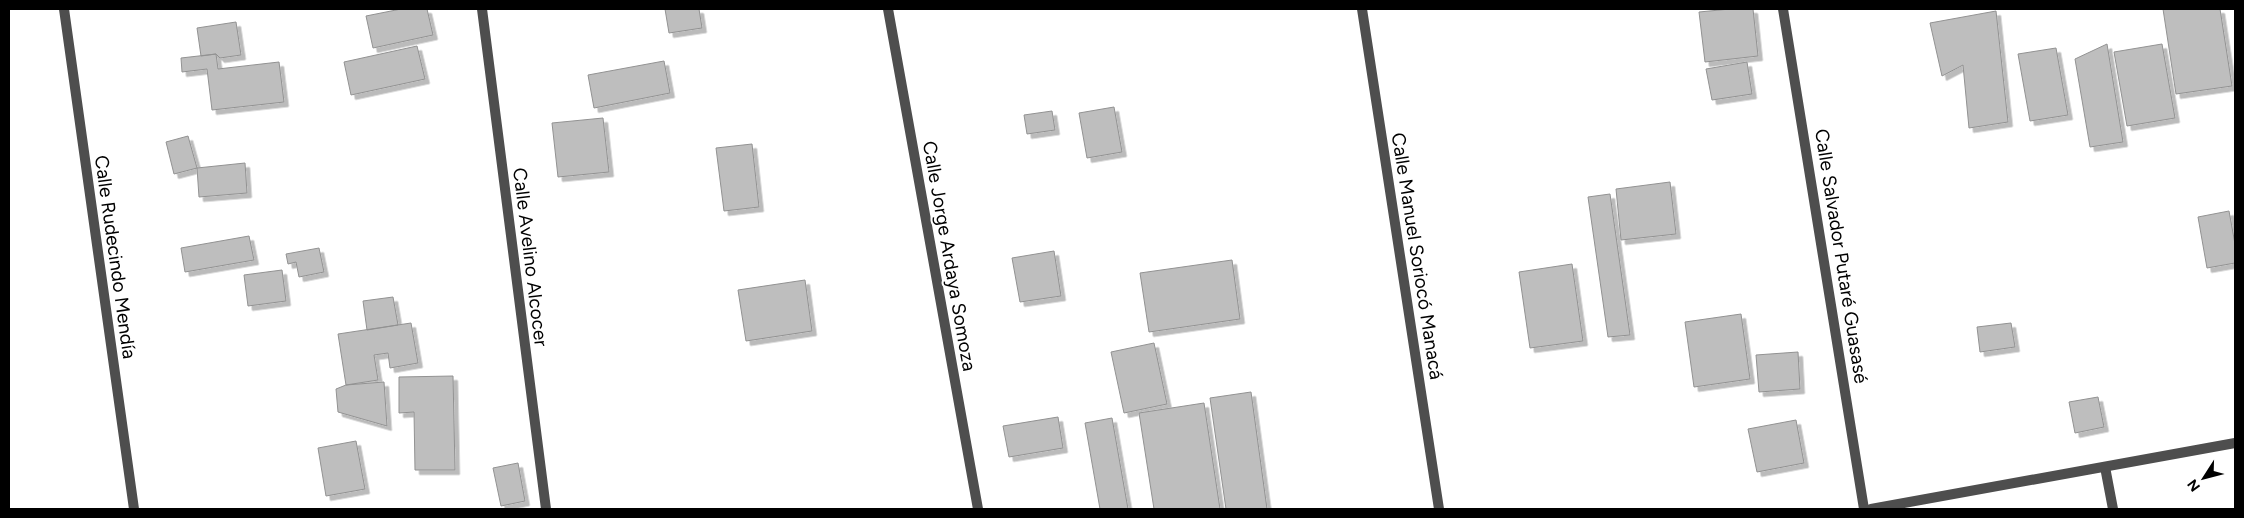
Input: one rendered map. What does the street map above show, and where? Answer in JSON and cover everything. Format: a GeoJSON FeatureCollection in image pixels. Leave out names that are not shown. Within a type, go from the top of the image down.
{"type":"FeatureCollection","features":[{"type":"Feature","properties":{"kind":"street","name":"Calle Rudecindo Mendía"},"geometry":{"type":"LineString","coordinates":[[64,9],[134,509]]}},
{"type":"Feature","properties":{"kind":"street","name":"Calle Avelino Alcocer"},"geometry":{"type":"LineString","coordinates":[[482,9],[546,509]]}},
{"type":"Feature","properties":{"kind":"street","name":"Calle Jorge Ardaya Somoza"},"geometry":{"type":"LineString","coordinates":[[888,9],[978,509]]}},
{"type":"Feature","properties":{"kind":"street","name":"Calle Manuel Soriocó Manacá"},"geometry":{"type":"LineString","coordinates":[[1362,9],[1439,509]]}},
{"type":"Feature","properties":{"kind":"street","name":"Calle Salvador Putaré Guasasé"},"geometry":{"type":"LineString","coordinates":[[1783,9],[1864,509]]}},
{"type":"Feature","properties":{"kind":"street"},"geometry":{"type":"LineString","coordinates":[[1872,509],[2235,443]]}},
{"type":"Feature","properties":{"kind":"street"},"geometry":{"type":"LineString","coordinates":[[2105,467],[2113,509]]}},
{"type":"Feature","properties":{"kind":"building"},"geometry":{"type":"Polygon","coordinates":[[[401,9],[427,9],[433,35],[373,48],[366,16],[401,9]]]}},
{"type":"Feature","properties":{"kind":"building"},"geometry":{"type":"Polygon","coordinates":[[[665,9],[699,9],[702,28],[669,33],[665,9]]]}},
{"type":"Feature","properties":{"kind":"building"},"geometry":{"type":"Polygon","coordinates":[[[1753,9],[1758,56],[1705,62],[1699,12],[1753,9]]]}},
{"type":"Feature","properties":{"kind":"building"},"geometry":{"type":"Polygon","coordinates":[[[2163,9],[2220,9],[2232,86],[2176,94],[2163,9]]]}},
{"type":"Feature","properties":{"kind":"building"},"geometry":{"type":"Polygon","coordinates":[[[1996,11],[2008,122],[1969,128],[1963,65],[1942,76],[1930,23],[1996,11]]]}},
{"type":"Feature","properties":{"kind":"building"},"geometry":{"type":"Polygon","coordinates":[[[236,22],[241,55],[220,58],[216,54],[201,56],[197,28],[236,22]]]}},
{"type":"Feature","properties":{"kind":"building"},"geometry":{"type":"Polygon","coordinates":[[[2107,44],[2123,142],[2090,147],[2075,59],[2107,44]]]}},
{"type":"Feature","properties":{"kind":"building"},"geometry":{"type":"Polygon","coordinates":[[[2162,44],[2175,118],[2127,126],[2114,52],[2162,44]]]}},
{"type":"Feature","properties":{"kind":"building"},"geometry":{"type":"Polygon","coordinates":[[[417,46],[425,79],[351,95],[344,62],[417,46]]]}},
{"type":"Feature","properties":{"kind":"building"},"geometry":{"type":"Polygon","coordinates":[[[2056,48],[2068,115],[2030,121],[2018,54],[2056,48]]]}},
{"type":"Feature","properties":{"kind":"building"},"geometry":{"type":"Polygon","coordinates":[[[216,54],[218,69],[279,62],[284,102],[212,110],[207,69],[182,72],[181,58],[216,54]]]}},
{"type":"Feature","properties":{"kind":"building"},"geometry":{"type":"Polygon","coordinates":[[[664,61],[670,93],[594,108],[588,75],[664,61]]]}},
{"type":"Feature","properties":{"kind":"building"},"geometry":{"type":"Polygon","coordinates":[[[1747,62],[1752,94],[1712,100],[1706,69],[1747,62]]]}},
{"type":"Feature","properties":{"kind":"building"},"geometry":{"type":"Polygon","coordinates":[[[1114,107],[1122,152],[1087,158],[1079,113],[1114,107]]]}},
{"type":"Feature","properties":{"kind":"building"},"geometry":{"type":"Polygon","coordinates":[[[1052,111],[1055,130],[1027,134],[1024,115],[1052,111]]]}},
{"type":"Feature","properties":{"kind":"building"},"geometry":{"type":"Polygon","coordinates":[[[603,118],[609,172],[558,177],[552,123],[603,118]]]}},
{"type":"Feature","properties":{"kind":"building"},"geometry":{"type":"Polygon","coordinates":[[[188,136],[197,168],[174,174],[166,142],[188,136]]]}},
{"type":"Feature","properties":{"kind":"building"},"geometry":{"type":"Polygon","coordinates":[[[752,144],[759,207],[724,211],[716,148],[752,144]]]}},
{"type":"Feature","properties":{"kind":"building"},"geometry":{"type":"Polygon","coordinates":[[[245,163],[247,193],[199,197],[197,168],[245,163]]]}},
{"type":"Feature","properties":{"kind":"building"},"geometry":{"type":"Polygon","coordinates":[[[1670,182],[1676,234],[1621,240],[1616,189],[1670,182]]]}},
{"type":"Feature","properties":{"kind":"building"},"geometry":{"type":"Polygon","coordinates":[[[1610,194],[1630,335],[1608,337],[1588,197],[1610,194]]]}},
{"type":"Feature","properties":{"kind":"building"},"geometry":{"type":"Polygon","coordinates":[[[2229,211],[2235,244],[2235,263],[2207,268],[2198,217],[2229,211]]]}},
{"type":"Feature","properties":{"kind":"building"},"geometry":{"type":"Polygon","coordinates":[[[249,236],[254,260],[185,272],[181,248],[249,236]]]}},
{"type":"Feature","properties":{"kind":"building"},"geometry":{"type":"Polygon","coordinates":[[[319,248],[324,272],[299,277],[296,262],[288,264],[286,254],[319,248]]]}},
{"type":"Feature","properties":{"kind":"building"},"geometry":{"type":"Polygon","coordinates":[[[1054,251],[1061,296],[1020,302],[1012,258],[1054,251]]]}},
{"type":"Feature","properties":{"kind":"building"},"geometry":{"type":"Polygon","coordinates":[[[1232,260],[1240,319],[1149,332],[1140,273],[1232,260]]]}},
{"type":"Feature","properties":{"kind":"building"},"geometry":{"type":"Polygon","coordinates":[[[1572,264],[1583,341],[1530,348],[1519,272],[1572,264]]]}},
{"type":"Feature","properties":{"kind":"building"},"geometry":{"type":"Polygon","coordinates":[[[282,270],[286,301],[248,306],[244,275],[282,270]]]}},
{"type":"Feature","properties":{"kind":"building"},"geometry":{"type":"Polygon","coordinates":[[[805,280],[812,331],[746,341],[738,290],[805,280]]]}},
{"type":"Feature","properties":{"kind":"building"},"geometry":{"type":"Polygon","coordinates":[[[393,297],[398,325],[367,330],[363,301],[393,297]]]}},
{"type":"Feature","properties":{"kind":"building"},"geometry":{"type":"Polygon","coordinates":[[[1741,314],[1750,379],[1694,387],[1685,322],[1741,314]]]}},
{"type":"Feature","properties":{"kind":"building"},"geometry":{"type":"Polygon","coordinates":[[[411,323],[418,363],[390,368],[388,353],[374,355],[378,380],[346,385],[338,334],[411,323]]]}},
{"type":"Feature","properties":{"kind":"building"},"geometry":{"type":"Polygon","coordinates":[[[2011,323],[2015,347],[1980,352],[1977,327],[2011,323]]]}},
{"type":"Feature","properties":{"kind":"building"},"geometry":{"type":"Polygon","coordinates":[[[1154,343],[1167,404],[1124,413],[1111,352],[1154,343]]]}},
{"type":"Feature","properties":{"kind":"building"},"geometry":{"type":"Polygon","coordinates":[[[1798,352],[1800,389],[1759,392],[1756,355],[1798,352]]]}},
{"type":"Feature","properties":{"kind":"building"},"geometry":{"type":"Polygon","coordinates":[[[453,376],[455,470],[415,470],[414,412],[399,413],[399,377],[453,376]]]}},
{"type":"Feature","properties":{"kind":"building"},"geometry":{"type":"Polygon","coordinates":[[[384,382],[387,426],[338,412],[336,389],[346,385],[384,382]]]}},
{"type":"Feature","properties":{"kind":"building"},"geometry":{"type":"Polygon","coordinates":[[[1251,392],[1267,509],[1226,509],[1210,398],[1251,392]]]}},
{"type":"Feature","properties":{"kind":"building"},"geometry":{"type":"Polygon","coordinates":[[[2098,397],[2104,427],[2075,433],[2069,402],[2098,397]]]}},
{"type":"Feature","properties":{"kind":"building"},"geometry":{"type":"Polygon","coordinates":[[[1204,403],[1220,509],[1154,509],[1139,413],[1204,403]]]}},
{"type":"Feature","properties":{"kind":"building"},"geometry":{"type":"Polygon","coordinates":[[[1058,417],[1063,448],[1009,457],[1003,426],[1058,417]]]}},
{"type":"Feature","properties":{"kind":"building"},"geometry":{"type":"Polygon","coordinates":[[[1112,418],[1128,509],[1100,509],[1085,423],[1112,418]]]}},
{"type":"Feature","properties":{"kind":"building"},"geometry":{"type":"Polygon","coordinates":[[[1796,420],[1804,463],[1757,472],[1748,429],[1796,420]]]}},
{"type":"Feature","properties":{"kind":"building"},"geometry":{"type":"Polygon","coordinates":[[[356,441],[365,489],[326,496],[318,448],[356,441]]]}},
{"type":"Feature","properties":{"kind":"building"},"geometry":{"type":"Polygon","coordinates":[[[518,463],[525,501],[501,506],[493,468],[518,463]]]}}]}
